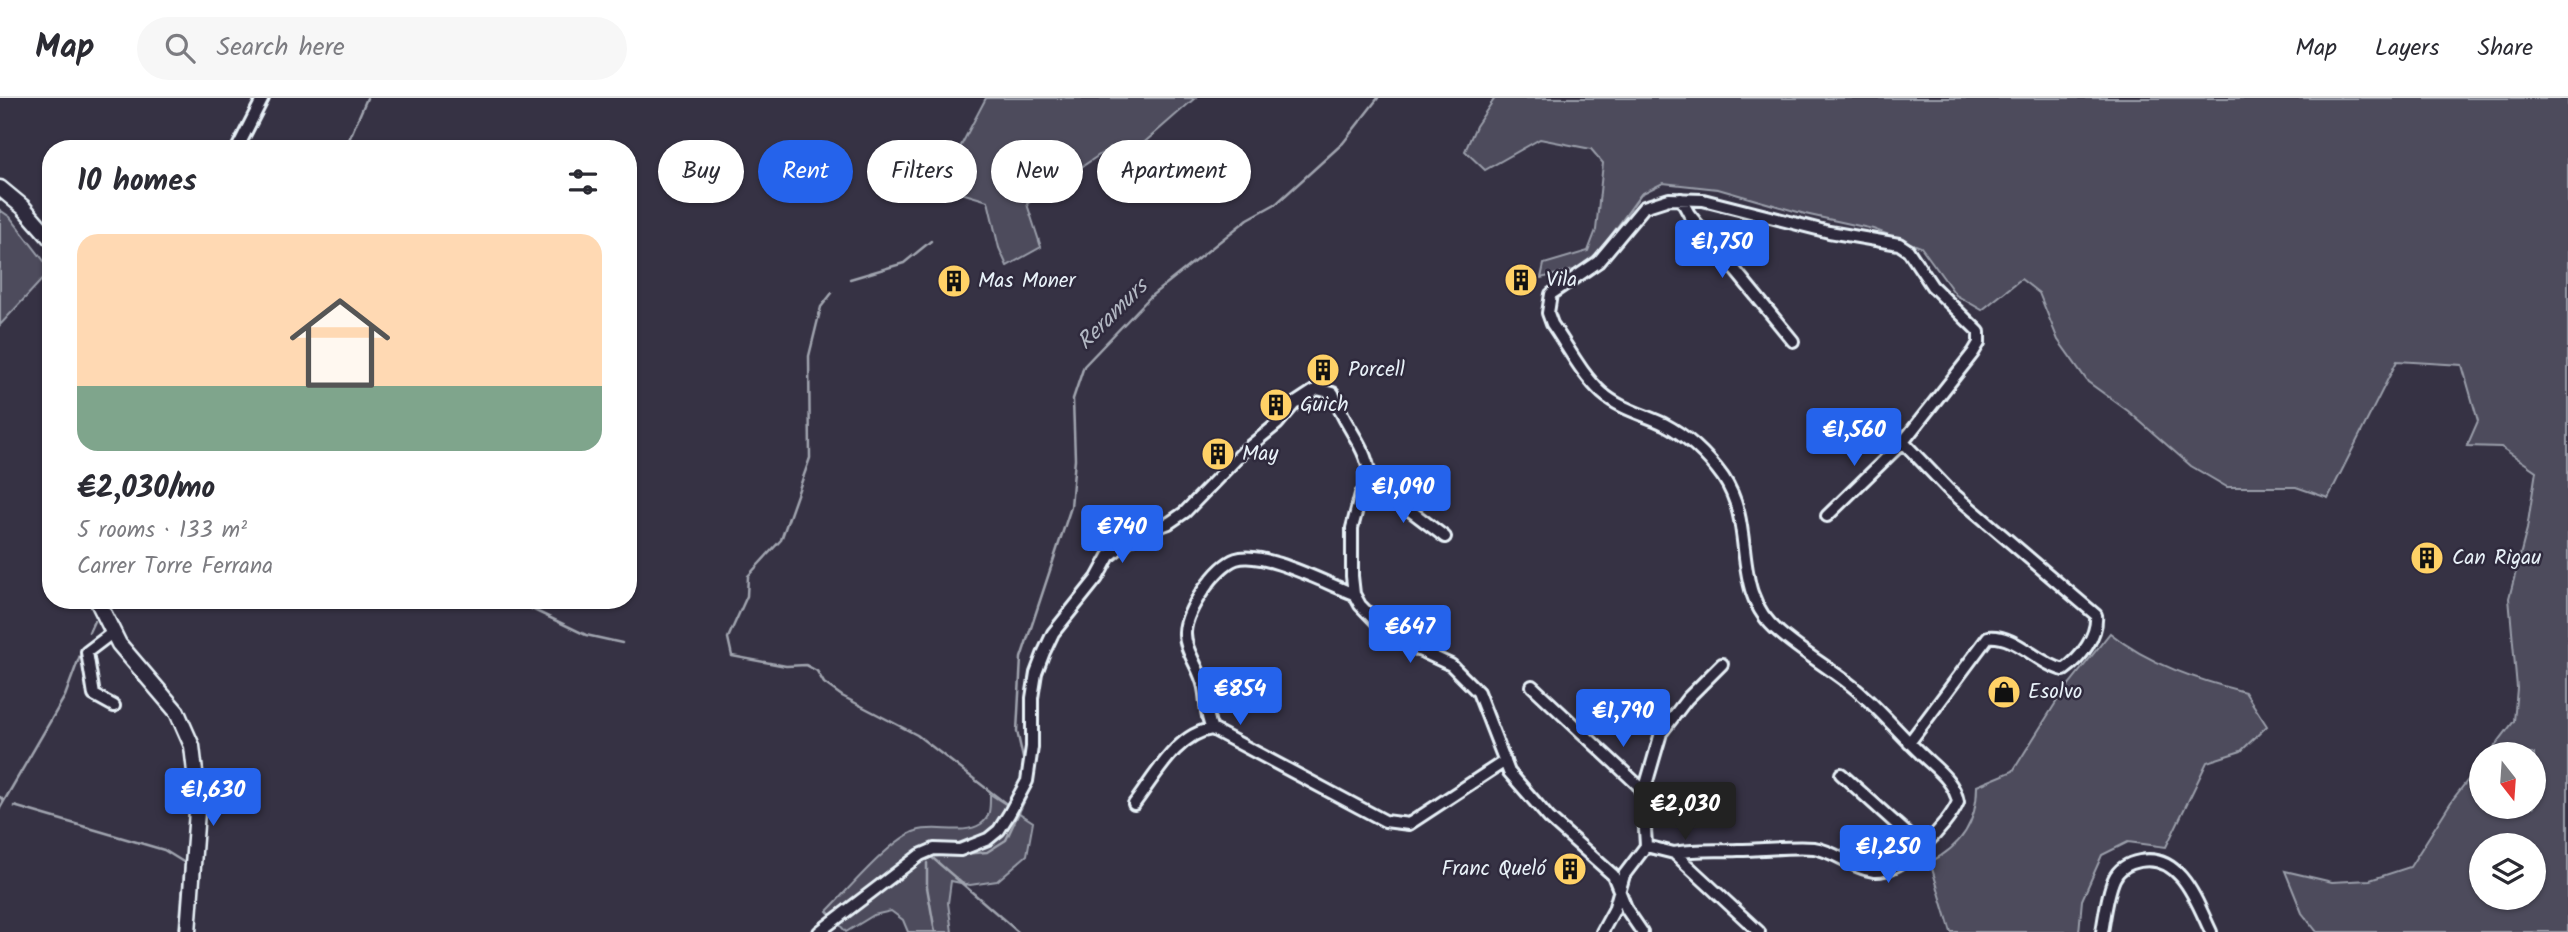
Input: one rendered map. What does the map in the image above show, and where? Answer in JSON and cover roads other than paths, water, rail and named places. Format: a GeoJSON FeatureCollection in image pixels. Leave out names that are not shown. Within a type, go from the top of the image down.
{"type":"FeatureCollection","features":[{"type":"Feature","properties":{"kind":"street"},"geometry":{"type":"LineString","coordinates":[[241,140],[262,98]]}},
{"type":"Feature","properties":{"kind":"street"},"geometry":{"type":"LineString","coordinates":[[0,188],[23,207],[42,229]]}},
{"type":"Feature","properties":{"kind":"street"},"geometry":{"type":"LineString","coordinates":[[1646,846],[1674,853],[1694,849],[1815,849],[1872,871],[1885,870],[1922,847],[1954,814],[1958,802],[1951,783],[1851,685],[1767,622],[1752,600],[1742,526],[1732,492],[1713,464],[1684,437],[1664,424],[1618,404],[1601,392],[1559,335],[1548,313],[1547,302],[1556,288],[1598,262],[1644,207],[1668,199],[1703,200],[1829,232],[1883,239],[1908,250],[1932,286],[1975,326],[1981,338],[1973,353],[1903,442],[1827,516]]}},
{"type":"Feature","properties":{"kind":"street"},"geometry":{"type":"LineString","coordinates":[[1681,199],[1689,214],[1793,341]]}},
{"type":"Feature","properties":{"kind":"street"},"geometry":{"type":"LineString","coordinates":[[819,932],[867,898],[905,864],[934,849],[960,850],[988,839],[999,830],[1027,781],[1031,759],[1032,698],[1044,652],[1053,633],[1097,578],[1110,556],[1134,536],[1158,528],[1185,512],[1212,481],[1305,394],[1317,389],[1333,393],[1339,412],[1368,459],[1370,489]]}},
{"type":"Feature","properties":{"kind":"street"},"geometry":{"type":"LineString","coordinates":[[1903,442],[1948,489],[2096,615],[2097,629],[2073,663],[2064,670],[2052,667],[1997,636],[1988,637],[1909,743]]}},
{"type":"Feature","properties":{"kind":"street"},"geometry":{"type":"LineString","coordinates":[[1354,594],[1352,528],[1361,494],[1370,489],[1387,493],[1444,537]]}},
{"type":"Feature","properties":{"kind":"street"},"geometry":{"type":"LineString","coordinates":[[1212,729],[1205,715],[1204,688],[1185,632],[1193,606],[1212,577],[1236,559],[1262,558],[1354,594],[1376,624],[1391,637],[1440,659],[1464,676],[1478,692],[1509,772],[1529,796],[1613,875],[1627,910],[1642,932]]}},
{"type":"Feature","properties":{"kind":"street"},"geometry":{"type":"LineString","coordinates":[[101,609],[112,633],[177,712],[192,746],[198,790],[188,932]]}},
{"type":"Feature","properties":{"kind":"street"},"geometry":{"type":"LineString","coordinates":[[112,633],[87,652],[94,695],[114,706]]}},
{"type":"Feature","properties":{"kind":"street"},"geometry":{"type":"LineString","coordinates":[[1602,932],[1621,890],[1624,875],[1646,846],[1643,795],[1661,733],[1688,699],[1722,664]]}},
{"type":"Feature","properties":{"kind":"street"},"geometry":{"type":"LineString","coordinates":[[1532,686],[1637,785],[1643,795]]}},
{"type":"Feature","properties":{"kind":"street"},"geometry":{"type":"LineString","coordinates":[[1134,804],[1184,741],[1196,731],[1212,729],[1385,821],[1409,824],[1505,761]]}},
{"type":"Feature","properties":{"kind":"street"},"geometry":{"type":"LineString","coordinates":[[1841,774],[1922,847]]}},
{"type":"Feature","properties":{"kind":"street"},"geometry":{"type":"LineString","coordinates":[[1674,853],[1759,932]]}},
{"type":"Feature","properties":{"kind":"street"},"geometry":{"type":"LineString","coordinates":[[2102,932],[2115,879],[2121,869],[2143,860],[2155,861],[2178,873],[2194,896],[2211,932]]}},
{"type":"Feature","properties":{"kind":"waterway"},"geometry":{"type":"LineString","coordinates":[[349,140],[367,98]]}},
{"type":"Feature","properties":{"kind":"waterway","name":"Reramurs"},"geometry":{"type":"LineString","coordinates":[[1025,767],[1017,731],[1021,658],[1071,507],[1075,459],[1073,399],[1084,366],[1151,296],[1248,219],[1277,203],[1343,143],[1378,98]]}},
{"type":"Feature","properties":{"kind":"waterway"},"geometry":{"type":"LineString","coordinates":[[850,279],[904,263],[931,241]]}},
{"type":"Feature","properties":{"kind":"waterway"},"geometry":{"type":"LineString","coordinates":[[832,293],[821,307],[809,356],[810,458],[781,540],[748,576],[747,596],[728,638],[732,656],[786,666],[806,665],[817,671],[824,683],[842,696],[917,735],[1009,806]]}},
{"type":"Feature","properties":{"kind":"waterway"},"geometry":{"type":"LineString","coordinates":[[532,609],[586,635],[622,643]]}},
{"type":"Feature","properties":{"kind":"waterway"},"geometry":{"type":"LineString","coordinates":[[89,632],[94,621]]}},
{"type":"Feature","properties":{"kind":"waterway"},"geometry":{"type":"LineString","coordinates":[[0,808],[65,696],[82,650]]}},
{"type":"Feature","properties":{"kind":"waterway","name":"Reramurs"},"geometry":{"type":"LineString","coordinates":[[936,856],[987,852],[1006,840],[1028,793]]}},
{"type":"Feature","properties":{"kind":"waterway"},"geometry":{"type":"LineString","coordinates":[[14,806],[164,850],[185,863],[179,932]]}},
{"type":"Feature","properties":{"kind":"waterway"},"geometry":{"type":"LineString","coordinates":[[928,854],[1018,932]]}},
{"type":"Feature","properties":{"kind":"waterway","name":"Reramurs"},"geometry":{"type":"LineString","coordinates":[[927,863],[927,887],[935,932]]}},
{"type":"Feature","properties":{"kind":"place","name":"Vila"},"geometry":{"type":"Point","coordinates":[1521,280]}},
{"type":"Feature","properties":{"kind":"place","name":"Mas Moner"},"geometry":{"type":"Point","coordinates":[954,281]}},
{"type":"Feature","properties":{"kind":"place","name":"Porcell"},"geometry":{"type":"Point","coordinates":[1323,370]}},
{"type":"Feature","properties":{"kind":"place","name":"Guich"},"geometry":{"type":"Point","coordinates":[1276,405]}},
{"type":"Feature","properties":{"kind":"place","name":"May"},"geometry":{"type":"Point","coordinates":[1218,454]}},
{"type":"Feature","properties":{"kind":"place","name":"Can Rigau"},"geometry":{"type":"Point","coordinates":[2427,558]}},
{"type":"Feature","properties":{"kind":"place","name":"Esolvo"},"geometry":{"type":"Point","coordinates":[2004,692]}},
{"type":"Feature","properties":{"kind":"place","name":"Franc Queló"},"geometry":{"type":"Point","coordinates":[1570,869]}}]}
